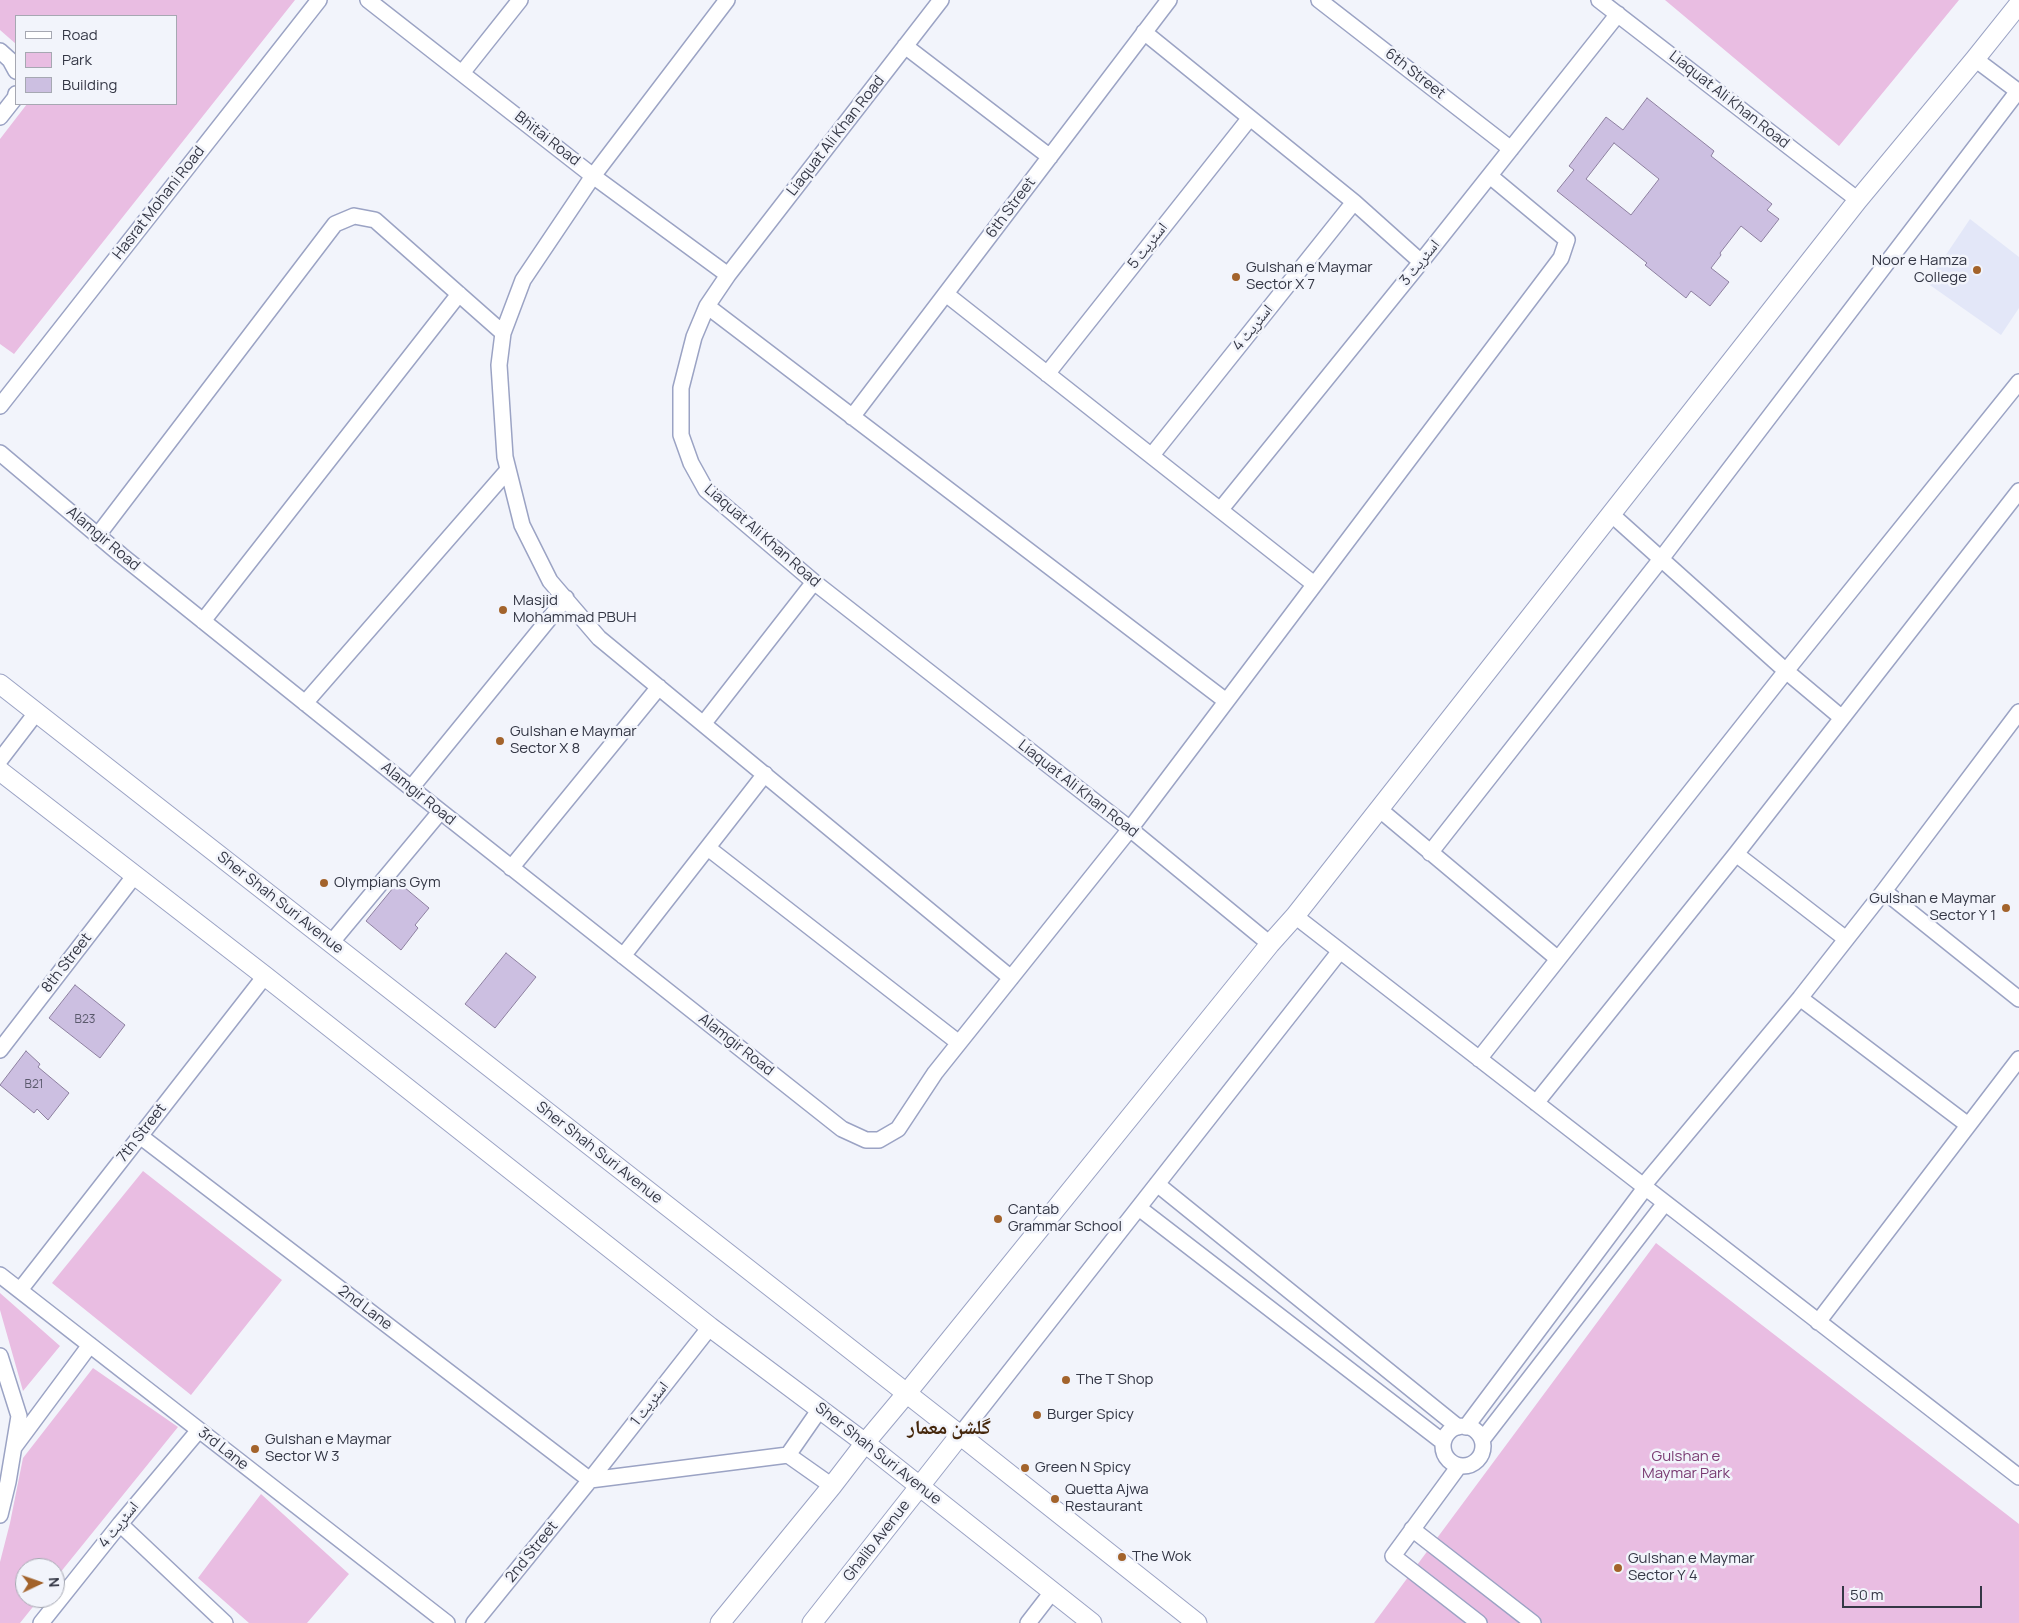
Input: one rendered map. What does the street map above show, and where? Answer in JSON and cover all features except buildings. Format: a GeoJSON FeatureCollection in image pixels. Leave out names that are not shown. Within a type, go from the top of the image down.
{"type":"FeatureCollection","features":[{"type":"Feature","properties":{"kind":"street","name":"Hasrat Mohani Road"},"geometry":{"type":"LineString","coordinates":[[0,406],[319,0]]}},
{"type":"Feature","properties":{"kind":"street","name":"Bhitai Road"},"geometry":{"type":"LineString","coordinates":[[368,0],[594,176],[728,275]]}},
{"type":"Feature","properties":{"kind":"street"},"geometry":{"type":"LineString","coordinates":[[462,73],[520,0]]}},
{"type":"Feature","properties":{"kind":"street"},"geometry":{"type":"LineString","coordinates":[[727,0],[594,176],[522,280],[503,333],[499,365],[504,457],[522,525],[550,581],[599,638],[1011,978]]}},
{"type":"Feature","properties":{"kind":"street","name":"Liaquat Ali Khan Road"},"geometry":{"type":"LineString","coordinates":[[940,0],[728,275],[708,306],[694,337],[681,388],[681,435],[690,463],[706,490],[814,582],[1130,829],[1270,944]]}},
{"type":"Feature","properties":{"kind":"street","name":"6th Street"},"geometry":{"type":"LineString","coordinates":[[852,417],[1169,0]]}},
{"type":"Feature","properties":{"kind":"street","name":"6th Street"},"geometry":{"type":"LineString","coordinates":[[1319,0],[1511,149]]}},
{"type":"Feature","properties":{"kind":"street","name":"Liaquat Ali Khan Road"},"geometry":{"type":"LineString","coordinates":[[1599,0],[1858,200]]}},
{"type":"Feature","properties":{"kind":"street"},"geometry":{"type":"LineString","coordinates":[[720,1623],[1270,944],[1295,916],[1858,200],[1976,59],[2019,4]]}},
{"type":"Feature","properties":{"kind":"street","name":"اسٹریٹ 3"},"geometry":{"type":"LineString","coordinates":[[1221,510],[1618,14]]}},
{"type":"Feature","properties":{"kind":"street"},"geometry":{"type":"LineString","coordinates":[[1144,32],[1354,202],[1421,262]]}},
{"type":"Feature","properties":{"kind":"street"},"geometry":{"type":"LineString","coordinates":[[905,46],[1050,157]]}},
{"type":"Feature","properties":{"kind":"street"},"geometry":{"type":"LineString","coordinates":[[0,51],[10,60],[15,69]]}},
{"type":"Feature","properties":{"kind":"street"},"geometry":{"type":"LineString","coordinates":[[1430,853],[1661,559],[2019,92],[1976,59]]}},
{"type":"Feature","properties":{"kind":"street"},"geometry":{"type":"LineString","coordinates":[[0,117],[15,98]]}},
{"type":"Feature","properties":{"kind":"street","name":"اسٹریٹ 5"},"geometry":{"type":"LineString","coordinates":[[1047,374],[1250,119]]}},
{"type":"Feature","properties":{"kind":"street","name":"Alamgir Road"},"geometry":{"type":"LineString","coordinates":[[0,453],[305,704],[842,1129],[866,1140],[879,1140],[898,1129],[935,1073],[958,1043],[1130,829],[1561,258],[1567,240],[1490,176]]}},
{"type":"Feature","properties":{"kind":"street","name":"اسٹریٹ 4"},"geometry":{"type":"LineString","coordinates":[[1152,454],[1354,202]]}},
{"type":"Feature","properties":{"kind":"street"},"geometry":{"type":"LineString","coordinates":[[98,535],[335,224],[354,216],[375,220],[503,333]]}},
{"type":"Feature","properties":{"kind":"street"},"geometry":{"type":"LineString","coordinates":[[203,621],[459,294]]}},
{"type":"Feature","properties":{"kind":"street"},"geometry":{"type":"LineString","coordinates":[[946,294],[1152,454],[1314,584]]}},
{"type":"Feature","properties":{"kind":"street"},"geometry":{"type":"LineString","coordinates":[[708,306],[1226,701]]}},
{"type":"Feature","properties":{"kind":"street"},"geometry":{"type":"LineString","coordinates":[[1479,1059],[1786,671],[2019,382]]}},
{"type":"Feature","properties":{"kind":"street"},"geometry":{"type":"LineString","coordinates":[[305,704],[508,470]]}},
{"type":"Feature","properties":{"kind":"street"},"geometry":{"type":"LineString","coordinates":[[1536,1103],[1736,854],[2019,491]]}},
{"type":"Feature","properties":{"kind":"street"},"geometry":{"type":"LineString","coordinates":[[1611,514],[1786,671],[1842,718]]}},
{"type":"Feature","properties":{"kind":"street"},"geometry":{"type":"LineString","coordinates":[[704,723],[814,582]]}},
{"type":"Feature","properties":{"kind":"street"},"geometry":{"type":"LineString","coordinates":[[411,788],[566,598]]}},
{"type":"Feature","properties":{"kind":"street","name":"Sher Shah Suri Avenue"},"geometry":{"type":"LineString","coordinates":[[0,684],[960,1435],[1197,1623]]}},
{"type":"Feature","properties":{"kind":"street"},"geometry":{"type":"LineString","coordinates":[[511,868],[659,687]]}},
{"type":"Feature","properties":{"kind":"street"},"geometry":{"type":"LineString","coordinates":[[0,760],[36,713]]}},
{"type":"Feature","properties":{"kind":"street"},"geometry":{"type":"LineString","coordinates":[[1158,1184],[1462,1427],[1478,1434],[1482,1440],[1482,1451],[1478,1460],[1469,1466],[1459,1466],[1449,1461],[1444,1452],[1443,1442],[1448,1432],[1462,1427],[1644,1187],[1800,998],[2016,721]]}},
{"type":"Feature","properties":{"kind":"street","name":"Sher Shah Suri Avenue"},"geometry":{"type":"LineString","coordinates":[[0,770],[710,1327],[865,1443],[1092,1623]]}},
{"type":"Feature","properties":{"kind":"street"},"geometry":{"type":"LineString","coordinates":[[623,956],[765,774]]}},
{"type":"Feature","properties":{"kind":"street"},"geometry":{"type":"LineString","coordinates":[[1378,809],[1558,959]]}},
{"type":"Feature","properties":{"kind":"street"},"geometry":{"type":"LineString","coordinates":[[331,943],[440,812]]}},
{"type":"Feature","properties":{"kind":"street"},"geometry":{"type":"LineString","coordinates":[[708,848],[958,1043]]}},
{"type":"Feature","properties":{"kind":"street"},"geometry":{"type":"LineString","coordinates":[[1736,854],[1846,939]]}},
{"type":"Feature","properties":{"kind":"street","name":"8th Street"},"geometry":{"type":"LineString","coordinates":[[0,1050],[134,875]]}},
{"type":"Feature","properties":{"kind":"street"},"geometry":{"type":"LineString","coordinates":[[1884,891],[2019,999]]}},
{"type":"Feature","properties":{"kind":"street"},"geometry":{"type":"LineString","coordinates":[[1295,916],[2019,1477]]}},
{"type":"Feature","properties":{"kind":"street"},"geometry":{"type":"LineString","coordinates":[[960,1435],[1340,951]]}},
{"type":"Feature","properties":{"kind":"street","name":"7th Street"},"geometry":{"type":"LineString","coordinates":[[20,1290],[265,976]]}},
{"type":"Feature","properties":{"kind":"street"},"geometry":{"type":"LineString","coordinates":[[1800,998],[1968,1125]]}},
{"type":"Feature","properties":{"kind":"street"},"geometry":{"type":"LineString","coordinates":[[1818,1322],[2019,1059]]}},
{"type":"Feature","properties":{"kind":"street","name":"2nd Lane"},"geometry":{"type":"LineString","coordinates":[[140,1136],[590,1480]]}},
{"type":"Feature","properties":{"kind":"street"},"geometry":{"type":"LineString","coordinates":[[1482,1440],[1665,1204]]}},
{"type":"Feature","properties":{"kind":"street"},"geometry":{"type":"LineString","coordinates":[[1139,1208],[1443,1442]]}},
{"type":"Feature","properties":{"kind":"street","name":"3rd Lane"},"geometry":{"type":"LineString","coordinates":[[0,1275],[447,1623]]}},
{"type":"Feature","properties":{"kind":"street","name":"اسٹریٹ 1"},"geometry":{"type":"LineString","coordinates":[[590,1480],[710,1327]]}},
{"type":"Feature","properties":{"kind":"street"},"geometry":{"type":"LineString","coordinates":[[13,1449],[90,1345]]}},
{"type":"Feature","properties":{"kind":"street"},"geometry":{"type":"LineString","coordinates":[[0,1356],[18,1416],[0,1515]]}},
{"type":"Feature","properties":{"kind":"street"},"geometry":{"type":"LineString","coordinates":[[788,1455],[820,1409]]}},
{"type":"Feature","properties":{"kind":"street","name":"اسٹریٹ 4"},"geometry":{"type":"LineString","coordinates":[[41,1623],[120,1524],[199,1430]]}},
{"type":"Feature","properties":{"kind":"street","name":"Ghalib Avenue"},"geometry":{"type":"LineString","coordinates":[[812,1623],[960,1435]]}},
{"type":"Feature","properties":{"kind":"street"},"geometry":{"type":"LineString","coordinates":[[590,1480],[788,1455],[832,1486]]}},
{"type":"Feature","properties":{"kind":"street"},"geometry":{"type":"LineString","coordinates":[[1459,1466],[1393,1556],[1479,1623]]}},
{"type":"Feature","properties":{"kind":"street","name":"2nd Street"},"geometry":{"type":"LineString","coordinates":[[474,1623],[590,1480]]}},
{"type":"Feature","properties":{"kind":"street"},"geometry":{"type":"LineString","coordinates":[[120,1524],[225,1623]]}},
{"type":"Feature","properties":{"kind":"street"},"geometry":{"type":"LineString","coordinates":[[1412,1529],[1533,1623]]}},
{"type":"Feature","properties":{"kind":"street"},"geometry":{"type":"LineString","coordinates":[[1028,1623],[1052,1592]]}},
{"type":"Feature","properties":{"kind":"shaded area","name":"Noor e Hamza College"},"geometry":{"type":"Polygon","coordinates":[[[1970,219],[2019,257],[2019,308],[2001,335],[1927,283],[1970,219]]]}},
{"type":"Feature","properties":{"kind":"green space"},"geometry":{"type":"Polygon","coordinates":[[[0,0],[295,0],[14,354],[0,344],[0,139],[26,105],[178,105],[178,15],[15,15],[15,43],[0,30],[0,0]]]}},
{"type":"Feature","properties":{"kind":"green space"},"geometry":{"type":"Polygon","coordinates":[[[1665,0],[1959,0],[1839,146],[1665,0]]]}},
{"type":"Feature","properties":{"kind":"green space"},"geometry":{"type":"Polygon","coordinates":[[[143,1171],[282,1280],[191,1395],[52,1283],[143,1171]]]}},
{"type":"Feature","properties":{"kind":"green space","name":"Gulshan e Maymar Park"},"geometry":{"type":"Polygon","coordinates":[[[1656,1243],[2019,1524],[2019,1623],[1374,1623],[1656,1243]]]}},
{"type":"Feature","properties":{"kind":"green space"},"geometry":{"type":"Polygon","coordinates":[[[0,1293],[60,1346],[23,1391],[0,1310],[0,1293]]]}},
{"type":"Feature","properties":{"kind":"green space"},"geometry":{"type":"Polygon","coordinates":[[[93,1368],[178,1427],[65,1567],[65,1558],[15,1558],[15,1608],[32,1608],[20,1623],[0,1623],[0,1562],[23,1458],[93,1368]]]}},
{"type":"Feature","properties":{"kind":"green space"},"geometry":{"type":"Polygon","coordinates":[[[261,1494],[349,1574],[307,1623],[249,1623],[198,1578],[261,1494]]]}},
{"type":"Feature","properties":{"kind":"place","name":"Noor e Hamza College"},"geometry":{"type":"Point","coordinates":[1977,270]}},
{"type":"Feature","properties":{"kind":"place","name":"Gulshan e Maymar Sector X 7"},"geometry":{"type":"Point","coordinates":[1236,277]}},
{"type":"Feature","properties":{"kind":"place","name":"Masjid Mohammad PBUH"},"geometry":{"type":"Point","coordinates":[503,610]}},
{"type":"Feature","properties":{"kind":"place","name":"Gulshan e Maymar Sector X 8"},"geometry":{"type":"Point","coordinates":[500,741]}},
{"type":"Feature","properties":{"kind":"place","name":"Olympians Gym"},"geometry":{"type":"Point","coordinates":[324,883]}},
{"type":"Feature","properties":{"kind":"place","name":"Gulshan e Maymar Sector Y 1"},"geometry":{"type":"Point","coordinates":[2006,908]}},
{"type":"Feature","properties":{"kind":"place","name":"Cantab Grammar School"},"geometry":{"type":"Point","coordinates":[998,1219]}},
{"type":"Feature","properties":{"kind":"place","name":"The T Shop"},"geometry":{"type":"Point","coordinates":[1066,1380]}},
{"type":"Feature","properties":{"kind":"place","name":"Burger Spicy"},"geometry":{"type":"Point","coordinates":[1037,1415]}},
{"type":"Feature","properties":{"kind":"place","name":"Gulshan e Maymar Sector W 3"},"geometry":{"type":"Point","coordinates":[255,1449]}},
{"type":"Feature","properties":{"kind":"place","name":"Green N Spicy"},"geometry":{"type":"Point","coordinates":[1025,1468]}},
{"type":"Feature","properties":{"kind":"place","name":"Quetta Ajwa Restaurant"},"geometry":{"type":"Point","coordinates":[1055,1499]}},
{"type":"Feature","properties":{"kind":"place","name":"The Wok"},"geometry":{"type":"Point","coordinates":[1122,1557]}},
{"type":"Feature","properties":{"kind":"place","name":"Gulshan e Maymar Sector Y 4"},"geometry":{"type":"Point","coordinates":[1618,1568]}},
{"type":"Feature","properties":{"kind":"district","name":"گلشن معمار"},"geometry":{"type":"Point","coordinates":[949,1428]}}]}
